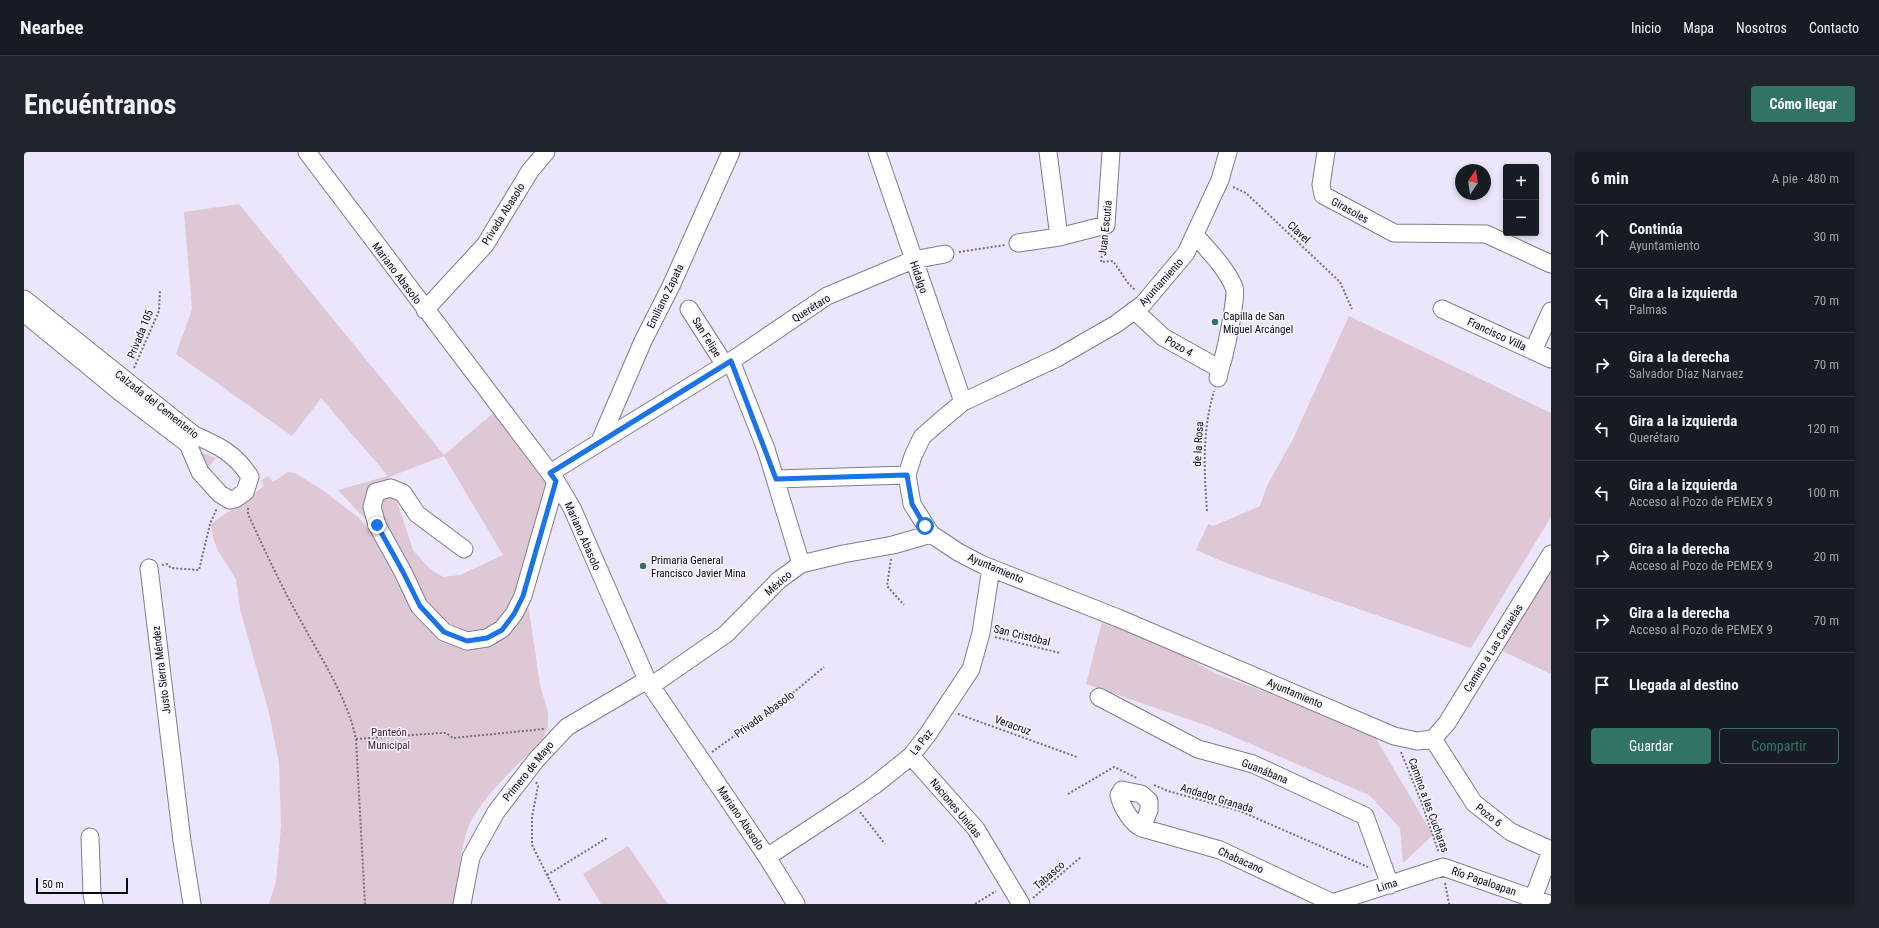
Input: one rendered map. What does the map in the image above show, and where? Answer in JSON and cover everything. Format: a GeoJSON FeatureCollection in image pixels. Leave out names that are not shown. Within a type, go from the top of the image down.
{"type":"FeatureCollection","features":[{"type":"Feature","properties":{"kind":"street","name":"Mariano Abasolo"},"geometry":{"type":"LineString","coordinates":[[307,152],[425,310],[553,477],[572,508],[648,683],[703,760],[768,857],[796,904]]}},
{"type":"Feature","properties":{"kind":"street","name":"Privada Abasolo"},"geometry":{"type":"LineString","coordinates":[[425,310],[486,245],[530,171],[546,152]]}},
{"type":"Feature","properties":{"kind":"street","name":"Emiliano Zapata"},"geometry":{"type":"LineString","coordinates":[[600,441],[643,341],[671,286],[731,152]]}},
{"type":"Feature","properties":{"kind":"street","name":"Hidalgo"},"geometry":{"type":"LineString","coordinates":[[877,152],[963,402]]}},
{"type":"Feature","properties":{"kind":"street"},"geometry":{"type":"LineString","coordinates":[[1048,152],[1059,237]]}},
{"type":"Feature","properties":{"kind":"street","name":"Juan Escutia"},"geometry":{"type":"LineString","coordinates":[[1106,225],[1111,152]]}},
{"type":"Feature","properties":{"kind":"street","name":"Ayuntamiento"},"geometry":{"type":"LineString","coordinates":[[1228,152],[1220,180],[1196,235],[1186,253],[1139,307],[1116,324],[1057,358],[963,402],[922,437],[913,456],[907,475],[912,504],[931,534],[958,552],[990,568],[1176,642],[1394,736],[1417,741],[1433,739]]}},
{"type":"Feature","properties":{"kind":"street","name":"Girasoles"},"geometry":{"type":"LineString","coordinates":[[1326,152],[1321,185],[1323,195],[1394,233],[1486,234],[1551,264]]}},
{"type":"Feature","properties":{"kind":"street"},"geometry":{"type":"LineString","coordinates":[[1018,243],[1059,237],[1106,225]]}},
{"type":"Feature","properties":{"kind":"street"},"geometry":{"type":"LineString","coordinates":[[1196,235],[1220,264],[1235,289],[1227,346],[1219,374]]}},
{"type":"Feature","properties":{"kind":"street","name":"Querétaro"},"geometry":{"type":"LineString","coordinates":[[553,477],[600,441],[728,363],[827,296],[913,260],[945,254]]}},
{"type":"Feature","properties":{"kind":"street","name":"Calzada del Cementerio"},"geometry":{"type":"LineString","coordinates":[[24,299],[128,382],[191,440],[200,472],[220,494],[238,496],[250,478],[243,465],[220,446],[191,440],[120,392],[24,313]]}},
{"type":"Feature","properties":{"kind":"street","name":"Pozo 4"},"geometry":{"type":"LineString","coordinates":[[1139,307],[1163,338],[1219,374]]}},
{"type":"Feature","properties":{"kind":"street","name":"San Felipe"},"geometry":{"type":"LineString","coordinates":[[689,309],[728,363],[776,479],[801,564]]}},
{"type":"Feature","properties":{"kind":"street","name":"Francisco Villa"},"geometry":{"type":"LineString","coordinates":[[1442,309],[1551,359]]}},
{"type":"Feature","properties":{"kind":"street"},"geometry":{"type":"LineString","coordinates":[[1533,351],[1551,311]]}},
{"type":"Feature","properties":{"kind":"street"},"geometry":{"type":"LineString","coordinates":[[776,479],[907,475]]}},
{"type":"Feature","properties":{"kind":"street"},"geometry":{"type":"LineString","coordinates":[[464,549],[417,514],[403,493],[391,488],[376,492],[372,507],[377,525],[420,606],[444,632],[467,641],[487,638],[502,630],[514,614],[523,596],[553,477]]}},
{"type":"Feature","properties":{"kind":"street","name":"México"},"geometry":{"type":"LineString","coordinates":[[648,683],[726,634],[779,580],[801,564],[843,554],[893,545],[931,534]]}},
{"type":"Feature","properties":{"kind":"street","name":"Camino a Las Cazuelas"},"geometry":{"type":"LineString","coordinates":[[1433,739],[1447,723],[1551,554]]}},
{"type":"Feature","properties":{"kind":"street","name":"Justo Sierra Méndez"},"geometry":{"type":"LineString","coordinates":[[149,568],[181,833],[192,904]]}},
{"type":"Feature","properties":{"kind":"street","name":"La Paz"},"geometry":{"type":"LineString","coordinates":[[768,857],[852,801],[910,756],[928,734],[971,669],[981,634],[990,568]]}},
{"type":"Feature","properties":{"kind":"street","name":"Primero de Mayo"},"geometry":{"type":"LineString","coordinates":[[462,904],[471,857],[496,812],[536,760],[561,732],[648,683]]}},
{"type":"Feature","properties":{"kind":"street","name":"Guanábana"},"geometry":{"type":"LineString","coordinates":[[1099,697],[1198,749],[1253,764],[1365,816],[1388,880]]}},
{"type":"Feature","properties":{"kind":"street","name":"Pozo 6"},"geometry":{"type":"LineString","coordinates":[[1433,739],[1474,803],[1510,832],[1551,851]]}},
{"type":"Feature","properties":{"kind":"street","name":"Naciones Unidas"},"geometry":{"type":"LineString","coordinates":[[910,756],[976,829],[1009,884],[1027,901]]}},
{"type":"Feature","properties":{"kind":"street","name":"Chabacano"},"geometry":{"type":"LineString","coordinates":[[1142,828],[1220,850],[1333,903]]}},
{"type":"Feature","properties":{"kind":"street"},"geometry":{"type":"LineString","coordinates":[[90,837],[92,894],[94,904]]}},
{"type":"Feature","properties":{"kind":"street"},"geometry":{"type":"LineString","coordinates":[[1532,901],[1551,851]]}},
{"type":"Feature","properties":{"kind":"street","name":"Lima"},"geometry":{"type":"LineString","coordinates":[[1333,903],[1388,880],[1442,866]]}},
{"type":"Feature","properties":{"kind":"street","name":"Río Papaloapan"},"geometry":{"type":"LineString","coordinates":[[1442,866],[1532,901],[1549,904]]}},
{"type":"Feature","properties":{"kind":"path","name":"Clavel"},"geometry":{"type":"LineString","coordinates":[[1220,180],[1246,193],[1340,282],[1352,309]]}},
{"type":"Feature","properties":{"kind":"path","name":"Juan Escutia"},"geometry":{"type":"LineString","coordinates":[[1106,225],[1101,262],[1113,261],[1128,283],[1136,290],[1139,307]]}},
{"type":"Feature","properties":{"kind":"path"},"geometry":{"type":"LineString","coordinates":[[945,254],[1018,243]]}},
{"type":"Feature","properties":{"kind":"path","name":"Privada 105"},"geometry":{"type":"LineString","coordinates":[[128,382],[158,311],[160,290]]}},
{"type":"Feature","properties":{"kind":"path","name":"de la Rosa"},"geometry":{"type":"LineString","coordinates":[[1206,511],[1204,453],[1208,412],[1219,374]]}},
{"type":"Feature","properties":{"kind":"path"},"geometry":{"type":"LineString","coordinates":[[149,568],[167,564],[171,568],[199,570],[215,509],[238,496],[248,499],[248,514],[287,595],[344,702],[356,739],[364,904]]}},
{"type":"Feature","properties":{"kind":"path"},"geometry":{"type":"LineString","coordinates":[[893,545],[887,586],[904,605]]}},
{"type":"Feature","properties":{"kind":"path","name":"San Cristóbal"},"geometry":{"type":"LineString","coordinates":[[981,634],[1060,653]]}},
{"type":"Feature","properties":{"kind":"path","name":"Privada Abasolo"},"geometry":{"type":"LineString","coordinates":[[703,760],[787,698],[824,667]]}},
{"type":"Feature","properties":{"kind":"path","name":"Veracruz"},"geometry":{"type":"LineString","coordinates":[[944,709],[1077,757]]}},
{"type":"Feature","properties":{"kind":"path"},"geometry":{"type":"LineString","coordinates":[[356,739],[441,733],[446,733],[454,738],[556,728],[561,732]]}},
{"type":"Feature","properties":{"kind":"path","name":"Camino a las Cucharas"},"geometry":{"type":"LineString","coordinates":[[1394,736],[1421,800],[1442,866],[1449,904]]}},
{"type":"Feature","properties":{"kind":"path"},"geometry":{"type":"LineString","coordinates":[[536,760],[534,777],[538,786],[532,817],[532,845],[560,901]]}},
{"type":"Feature","properties":{"kind":"path"},"geometry":{"type":"LineString","coordinates":[[1068,794],[1114,767],[1141,779]]}},
{"type":"Feature","properties":{"kind":"path","name":"Andador Granada"},"geometry":{"type":"LineString","coordinates":[[1148,782],[1168,791],[1240,812],[1388,880]]}},
{"type":"Feature","properties":{"kind":"path"},"geometry":{"type":"LineString","coordinates":[[852,801],[885,844]]}},
{"type":"Feature","properties":{"kind":"path"},"geometry":{"type":"LineString","coordinates":[[547,875],[607,838]]}},
{"type":"Feature","properties":{"kind":"path","name":"Tabasco"},"geometry":{"type":"LineString","coordinates":[[1027,901],[1081,857]]}},
{"type":"Feature","properties":{"kind":"path"},"geometry":{"type":"LineString","coordinates":[[975,904],[1009,884]]}},
{"type":"Feature","properties":{"kind":"green space"},"geometry":{"type":"Polygon","coordinates":[[[239,204],[444,455],[497,410],[543,470],[547,486],[513,602],[497,624],[483,634],[466,637],[431,617],[380,535],[338,490],[388,476],[321,398],[292,436],[176,354],[192,309],[184,212],[239,204]],[[444,456],[389,477],[413,550],[429,568],[443,577],[460,575],[503,555],[444,456]]]}},
{"type":"Feature","properties":{"kind":"green space"},"geometry":{"type":"Polygon","coordinates":[[[1349,316],[1551,413],[1551,517],[1471,648],[1226,563],[1196,550],[1208,524],[1213,526],[1260,506],[1267,486],[1293,439],[1349,316]]]}},
{"type":"Feature","properties":{"kind":"green space"},"geometry":{"type":"Polygon","coordinates":[[[191,448],[216,458],[207,470],[191,448]]]}},
{"type":"Feature","properties":{"kind":"green space","name":"Panteón Municipal"},"geometry":{"type":"Polygon","coordinates":[[[288,472],[295,473],[321,489],[359,518],[381,546],[417,611],[472,645],[528,603],[540,685],[548,712],[548,726],[543,739],[494,789],[470,823],[462,851],[455,904],[269,904],[276,881],[281,826],[279,763],[269,713],[240,609],[236,579],[218,551],[213,538],[211,524],[264,486],[261,481],[268,476],[273,482],[288,472]]]}},
{"type":"Feature","properties":{"kind":"green space"},"geometry":{"type":"Polygon","coordinates":[[[1551,562],[1551,674],[1496,648],[1551,562]]]}},
{"type":"Feature","properties":{"kind":"green space"},"geometry":{"type":"Polygon","coordinates":[[[1104,614],[1217,674],[1372,732],[1433,835],[1403,863],[1400,828],[1369,795],[1211,727],[1086,684],[1104,614]]]}},
{"type":"Feature","properties":{"kind":"green space"},"geometry":{"type":"Polygon","coordinates":[[[628,846],[668,904],[601,904],[583,874],[628,846]]]}},
{"type":"Feature","properties":{"kind":"place","name":"Capilla de San Miguel Arcángel"},"geometry":{"type":"Point","coordinates":[1215,322]}},
{"type":"Feature","properties":{"kind":"place","name":"Primaria General Francisco Javier Mina"},"geometry":{"type":"Point","coordinates":[643,566]}},
{"type":"Feature","properties":{"kind":"route"},"geometry":{"type":"LineString","coordinates":[[377,525],[420,606],[444,632],[467,641],[487,638],[502,630],[514,614],[523,596],[556,481],[550,473],[731,361],[766,449],[776,479],[907,475],[912,504],[925,526]]}}]}
